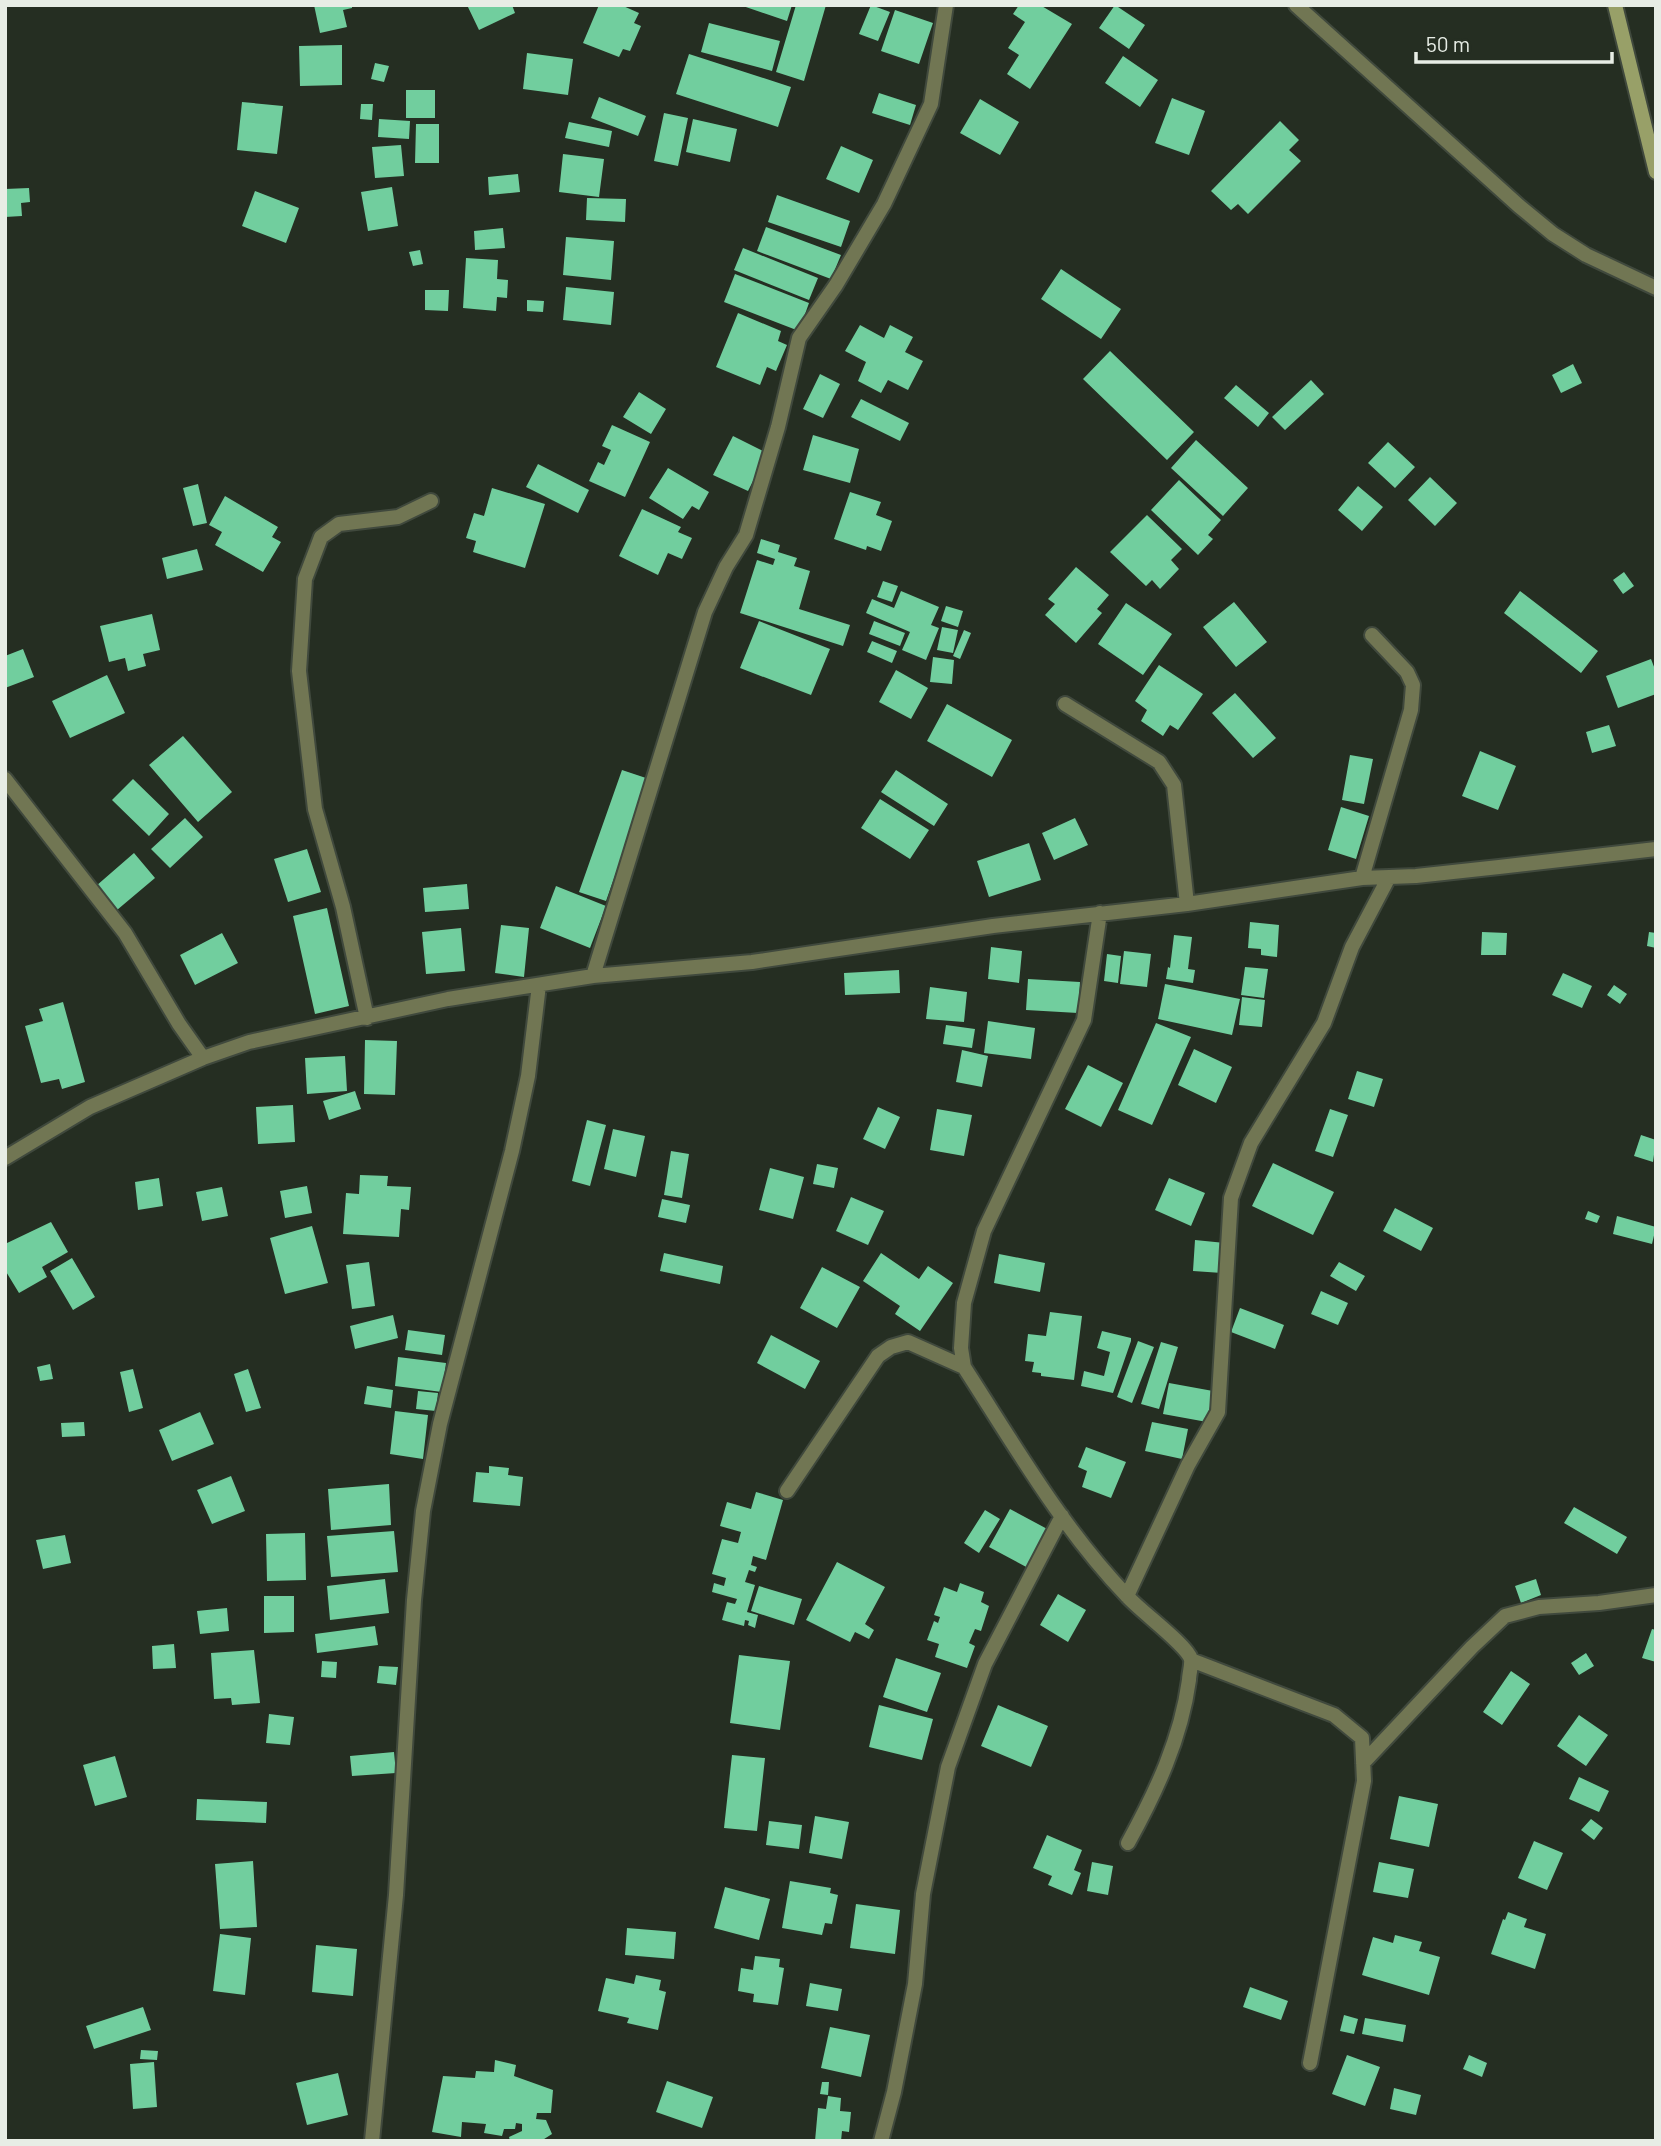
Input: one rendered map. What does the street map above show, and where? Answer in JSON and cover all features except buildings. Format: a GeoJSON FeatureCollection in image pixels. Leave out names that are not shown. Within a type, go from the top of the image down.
{"type":"FeatureCollection","features":[{"type":"Feature","properties":{"kind":"main road"},"geometry":{"type":"LineString","coordinates":[[1615,5],[1656,172]]}},
{"type":"Feature","properties":{"kind":"street"},"geometry":{"type":"LineString","coordinates":[[593,976],[705,612],[726,567],[746,534],[778,427],[799,338],[836,285],[884,204],[931,104],[946,5]]}},
{"type":"Feature","properties":{"kind":"street"},"geometry":{"type":"LineString","coordinates":[[1296,5],[1553,234],[1586,255],[1656,288]]}},
{"type":"Feature","properties":{"kind":"street"},"geometry":{"type":"LineString","coordinates":[[367,1018],[343,907],[315,809],[299,671],[305,579],[321,537],[339,524],[398,517],[431,501]]}},
{"type":"Feature","properties":{"kind":"street"},"geometry":{"type":"LineString","coordinates":[[1362,878],[1411,710],[1413,685],[1407,672],[1372,635]]}},
{"type":"Feature","properties":{"kind":"street"},"geometry":{"type":"LineString","coordinates":[[1065,704],[1159,762],[1174,785],[1187,904]]}},
{"type":"Feature","properties":{"kind":"street"},"geometry":{"type":"LineString","coordinates":[[5,779],[125,933],[179,1024],[203,1058]]}},
{"type":"Feature","properties":{"kind":"street"},"geometry":{"type":"LineString","coordinates":[[5,1158],[90,1107],[203,1058],[249,1042],[448,999],[593,976],[752,962],[993,926],[1187,904],[1362,878],[1499,867],[1656,849]]}},
{"type":"Feature","properties":{"kind":"street"},"geometry":{"type":"LineString","coordinates":[[1127,1596],[1188,1465],[1218,1412],[1231,1198],[1251,1143],[1324,1023],[1352,947],[1389,877]]}},
{"type":"Feature","properties":{"kind":"street"},"geometry":{"type":"LineString","coordinates":[[1100,913],[1084,1020],[984,1231],[964,1303],[961,1348],[964,1367],[1062,1516],[1127,1596],[1180,1643],[1191,1660],[1334,1715],[1362,1738],[1364,1781],[1310,2063]]}},
{"type":"Feature","properties":{"kind":"street"},"geometry":{"type":"LineString","coordinates":[[372,2141],[395,1908],[414,1600],[423,1511],[440,1424],[512,1151],[528,1076],[539,985]]}},
{"type":"Feature","properties":{"kind":"street"},"geometry":{"type":"LineString","coordinates":[[787,1491],[878,1356],[891,1347],[908,1342],[964,1367]]}},
{"type":"Feature","properties":{"kind":"street"},"geometry":{"type":"LineString","coordinates":[[881,2141],[894,2092],[915,1984],[923,1894],[948,1767],[985,1664],[1062,1516]]}},
{"type":"Feature","properties":{"kind":"street"},"geometry":{"type":"LineString","coordinates":[[1363,1763],[1472,1647],[1505,1616],[1539,1606],[1599,1603],[1656,1595]]}},
{"type":"Feature","properties":{"kind":"street"},"geometry":{"type":"LineString","coordinates":[[1128,1843],[1154,1795],[1172,1751],[1188,1689],[1191,1660]]}}]}
